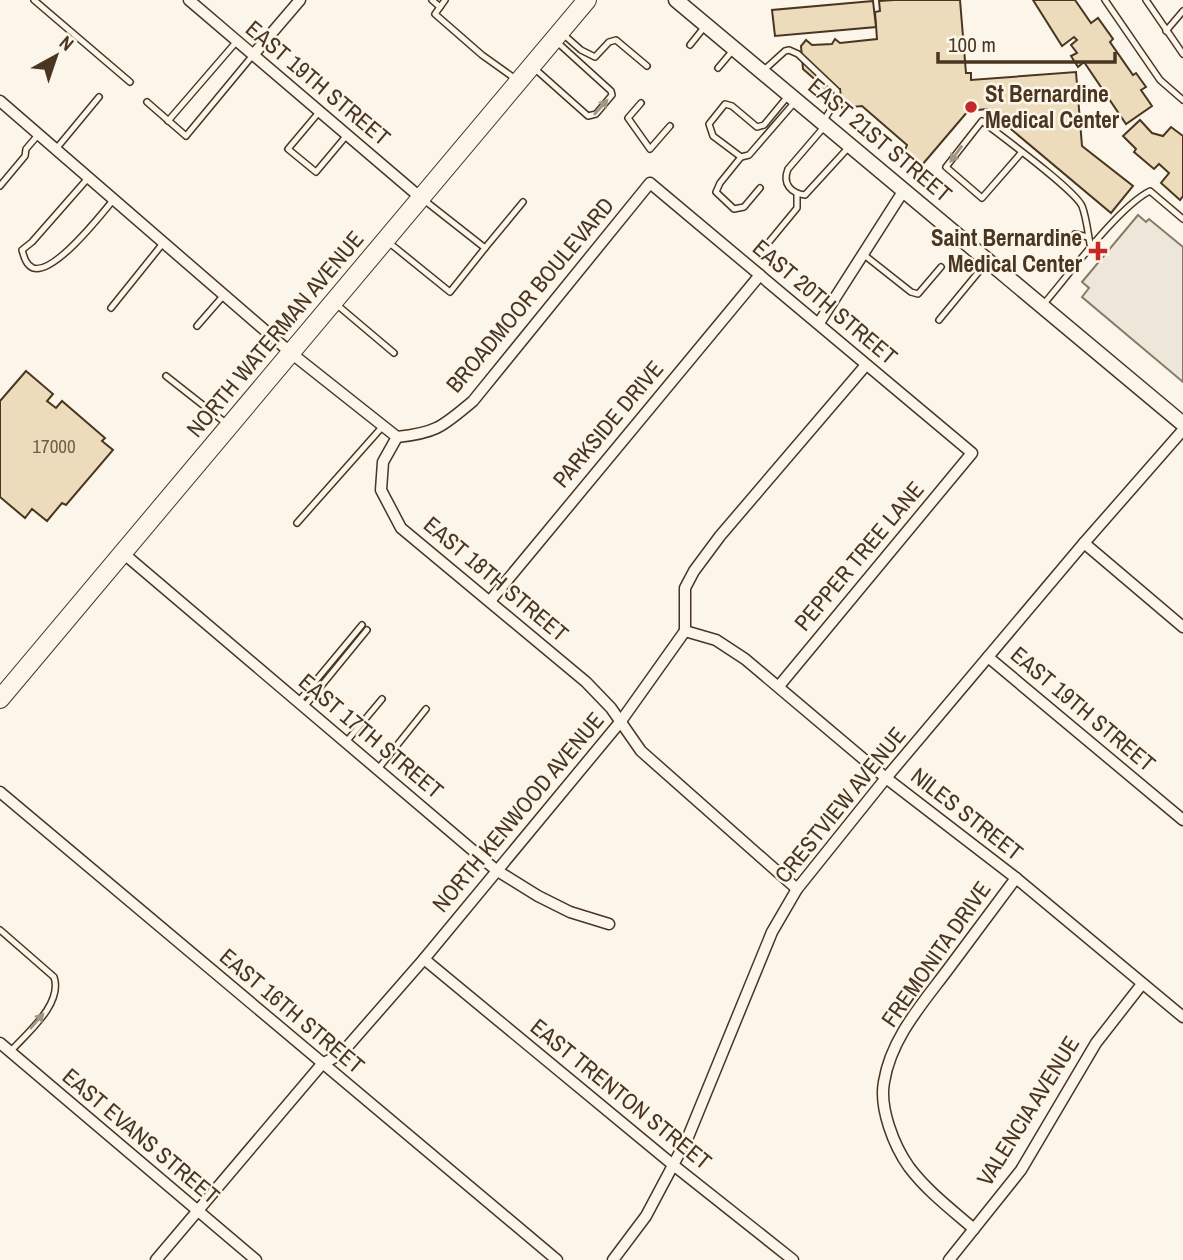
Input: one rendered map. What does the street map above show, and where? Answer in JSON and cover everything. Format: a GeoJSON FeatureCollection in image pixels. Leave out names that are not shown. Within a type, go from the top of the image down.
{"type":"FeatureCollection","features":[{"type":"Feature","properties":{"kind":"main road","name":"NORTH WATERMAN AVENUE"},"geometry":{"type":"LineString","coordinates":[[0,699],[587,0]]}},
{"type":"Feature","properties":{"kind":"street","name":"EAST 19TH STREET"},"geometry":{"type":"LineString","coordinates":[[188,0],[421,198]]}},
{"type":"Feature","properties":{"kind":"street"},"geometry":{"type":"LineString","coordinates":[[253,55],[300,0]]}},
{"type":"Feature","properties":{"kind":"street","name":"EAST 21ST STREET"},"geometry":{"type":"LineString","coordinates":[[676,0],[1183,424]]}},
{"type":"Feature","properties":{"kind":"street"},"geometry":{"type":"LineString","coordinates":[[0,101],[291,353],[397,437]]}},
{"type":"Feature","properties":{"kind":"street","name":"EAST 20TH STREET"},"geometry":{"type":"LineString","coordinates":[[650,183],[972,453]]}},
{"type":"Feature","properties":{"kind":"street","name":"BROADMOOR BOULEVARD"},"geometry":{"type":"LineString","coordinates":[[397,437],[420,435],[442,427],[473,401],[650,183]]}},
{"type":"Feature","properties":{"kind":"street"},"geometry":{"type":"LineString","coordinates":[[818,323],[904,190]]}},
{"type":"Feature","properties":{"kind":"street","name":"PARKSIDE DRIVE"},"geometry":{"type":"LineString","coordinates":[[490,601],[760,275]]}},
{"type":"Feature","properties":{"kind":"street"},"geometry":{"type":"LineString","coordinates":[[685,631],[685,588],[694,570],[866,365]]}},
{"type":"Feature","properties":{"kind":"street","name":"CRESTVIEW AVENUE"},"geometry":{"type":"LineString","coordinates":[[613,1260],[646,1216],[688,1137],[772,932],[797,889],[886,778],[1183,430]]}},
{"type":"Feature","properties":{"kind":"street","name":"EAST 18TH STREET"},"geometry":{"type":"LineString","coordinates":[[397,437],[383,462],[381,490],[401,528],[586,682],[621,721],[641,751],[797,889]]}},
{"type":"Feature","properties":{"kind":"street","name":"PEPPER TREE LANE"},"geometry":{"type":"LineString","coordinates":[[779,686],[972,453]]}},
{"type":"Feature","properties":{"kind":"street"},"geometry":{"type":"LineString","coordinates":[[1084,543],[1183,627]]}},
{"type":"Feature","properties":{"kind":"street","name":"EAST 17TH STREET"},"geometry":{"type":"LineString","coordinates":[[123,553],[496,870],[570,912],[609,924]]}},
{"type":"Feature","properties":{"kind":"street","name":"NILES STREET"},"geometry":{"type":"LineString","coordinates":[[685,631],[716,640],[779,686],[886,778],[1016,878],[1183,1017]]}},
{"type":"Feature","properties":{"kind":"street","name":"NORTH KENWOOD AVENUE"},"geometry":{"type":"LineString","coordinates":[[156,1260],[322,1064],[341,1054],[424,959],[621,721],[685,631]]}},
{"type":"Feature","properties":{"kind":"street","name":"EAST 19TH STREET"},"geometry":{"type":"LineString","coordinates":[[988,657],[1183,820]]}},
{"type":"Feature","properties":{"kind":"street","name":"EAST 16TH STREET"},"geometry":{"type":"LineString","coordinates":[[0,792],[558,1260]]}},
{"type":"Feature","properties":{"kind":"street","name":"FREMONITA DRIVE"},"geometry":{"type":"LineString","coordinates":[[974,1229],[925,1186],[908,1165],[890,1130],[883,1085],[890,1057],[908,1023],[1016,878]]}},
{"type":"Feature","properties":{"kind":"street","name":"EAST TRENTON STREET"},"geometry":{"type":"LineString","coordinates":[[424,959],[793,1260]]}},
{"type":"Feature","properties":{"kind":"street","name":"VALENCIA AVENUE"},"geometry":{"type":"LineString","coordinates":[[949,1260],[1021,1170],[1096,1043],[1142,984]]}},
{"type":"Feature","properties":{"kind":"street","name":"EAST EVANS STREET"},"geometry":{"type":"LineString","coordinates":[[0,1044],[256,1260]]}},
{"type":"Feature","properties":{"kind":"lane"},"geometry":{"type":"LineString","coordinates":[[34,0],[130,82]]}},
{"type":"Feature","properties":{"kind":"lane"},"geometry":{"type":"LineString","coordinates":[[432,0],[440,7]]}},
{"type":"Feature","properties":{"kind":"lane"},"geometry":{"type":"LineString","coordinates":[[445,0],[435,14],[482,55],[519,82]]}},
{"type":"Feature","properties":{"kind":"lane"},"geometry":{"type":"LineString","coordinates":[[1105,0],[1160,80],[1183,100]]}},
{"type":"Feature","properties":{"kind":"lane"},"geometry":{"type":"LineString","coordinates":[[1146,0],[1183,54]]}},
{"type":"Feature","properties":{"kind":"lane"},"geometry":{"type":"LineString","coordinates":[[1166,31],[1183,11]]}},
{"type":"Feature","properties":{"kind":"lane"},"geometry":{"type":"LineString","coordinates":[[690,45],[706,25]]}},
{"type":"Feature","properties":{"kind":"lane"},"geometry":{"type":"LineString","coordinates":[[532,66],[588,116],[596,114],[612,95],[557,36]]}},
{"type":"Feature","properties":{"kind":"lane"},"geometry":{"type":"LineString","coordinates":[[557,36],[594,57],[609,42],[616,40],[646,66]]}},
{"type":"Feature","properties":{"kind":"lane"},"geometry":{"type":"LineString","coordinates":[[169,121],[237,41]]}},
{"type":"Feature","properties":{"kind":"lane"},"geometry":{"type":"LineString","coordinates":[[718,68],[734,49]]}},
{"type":"Feature","properties":{"kind":"lane"},"geometry":{"type":"LineString","coordinates":[[762,72],[789,50],[798,54],[837,92],[837,99],[824,123],[788,169],[784,177],[786,185],[797,194],[805,195],[850,145]]}},
{"type":"Feature","properties":{"kind":"lane"},"geometry":{"type":"LineString","coordinates":[[147,102],[186,136],[253,55]]}},
{"type":"Feature","properties":{"kind":"lane"},"geometry":{"type":"LineString","coordinates":[[56,149],[99,97]]}},
{"type":"Feature","properties":{"kind":"lane"},"geometry":{"type":"LineString","coordinates":[[741,157],[712,136],[709,124],[725,104],[732,106],[757,127],[764,125],[793,97]]}},
{"type":"Feature","properties":{"kind":"lane"},"geometry":{"type":"LineString","coordinates":[[760,188],[744,207],[734,209],[716,192],[741,157],[749,155],[774,126],[793,97]]}},
{"type":"Feature","properties":{"kind":"lane"},"geometry":{"type":"LineString","coordinates":[[641,103],[628,118],[650,149],[670,126]]}},
{"type":"Feature","properties":{"kind":"lane"},"geometry":{"type":"LineString","coordinates":[[320,111],[288,149],[316,172],[347,134]]}},
{"type":"Feature","properties":{"kind":"lane"},"geometry":{"type":"LineString","coordinates":[[1022,152],[982,198],[946,167],[982,121],[1022,152],[1081,204],[1091,249]]}},
{"type":"Feature","properties":{"kind":"lane"},"geometry":{"type":"LineString","coordinates":[[0,186],[25,156],[26,149],[38,135]]}},
{"type":"Feature","properties":{"kind":"lane"},"geometry":{"type":"LineString","coordinates":[[89,177],[33,242],[22,250],[26,262],[33,268],[44,268],[59,259],[114,199]]}},
{"type":"Feature","properties":{"kind":"lane"},"geometry":{"type":"LineString","coordinates":[[1042,306],[1140,196],[1150,191],[1183,219]]}},
{"type":"Feature","properties":{"kind":"lane"},"geometry":{"type":"LineString","coordinates":[[769,243],[797,208],[797,194]]}},
{"type":"Feature","properties":{"kind":"lane"},"geometry":{"type":"LineString","coordinates":[[421,198],[485,248]]}},
{"type":"Feature","properties":{"kind":"lane"},"geometry":{"type":"LineString","coordinates":[[386,240],[450,292],[523,202]]}},
{"type":"Feature","properties":{"kind":"lane"},"geometry":{"type":"LineString","coordinates":[[1075,234],[1088,237]]}},
{"type":"Feature","properties":{"kind":"lane"},"geometry":{"type":"LineString","coordinates":[[111,308],[164,243]]}},
{"type":"Feature","properties":{"kind":"lane"},"geometry":{"type":"LineString","coordinates":[[863,254],[911,292],[918,294],[941,267]]}},
{"type":"Feature","properties":{"kind":"lane"},"geometry":{"type":"LineString","coordinates":[[939,320],[988,260]]}},
{"type":"Feature","properties":{"kind":"lane"},"geometry":{"type":"LineString","coordinates":[[197,326],[224,295]]}},
{"type":"Feature","properties":{"kind":"lane"},"geometry":{"type":"LineString","coordinates":[[333,302],[394,353]]}},
{"type":"Feature","properties":{"kind":"lane"},"geometry":{"type":"LineString","coordinates":[[166,376],[230,426]]}},
{"type":"Feature","properties":{"kind":"lane"},"geometry":{"type":"LineString","coordinates":[[297,523],[383,426]]}},
{"type":"Feature","properties":{"kind":"lane"},"geometry":{"type":"LineString","coordinates":[[301,705],[362,625]]}},
{"type":"Feature","properties":{"kind":"lane"},"geometry":{"type":"LineString","coordinates":[[301,705],[367,630]]}},
{"type":"Feature","properties":{"kind":"lane"},"geometry":{"type":"LineString","coordinates":[[346,742],[382,699]]}},
{"type":"Feature","properties":{"kind":"lane"},"geometry":{"type":"LineString","coordinates":[[378,769],[426,709]]}},
{"type":"Feature","properties":{"kind":"lane"},"geometry":{"type":"LineString","coordinates":[[0,930],[54,977],[57,987],[53,1002],[10,1052]]}},
{"type":"Feature","properties":{"kind":"shaded area"},"geometry":{"type":"Polygon","coordinates":[[[1138,215],[1146,222],[1149,219],[1183,247],[1183,382],[1082,297],[1089,288],[1082,282],[1138,215]]]}},
{"type":"Feature","properties":{"kind":"building","name":"St Bernardine Medical Center"},"geometry":{"type":"Polygon","coordinates":[[[960,0],[966,73],[971,73],[971,80],[1076,72],[1082,146],[1133,186],[1111,213],[987,109],[968,111],[922,165],[905,150],[907,145],[862,106],[842,108],[840,89],[827,90],[803,69],[801,46],[806,40],[812,45],[832,44],[835,39],[840,43],[877,39],[875,12],[880,11],[879,1],[960,0]]]}},
{"type":"Feature","properties":{"kind":"building"},"geometry":{"type":"Polygon","coordinates":[[[1033,0],[1075,0],[1091,23],[1098,18],[1113,39],[1110,42],[1133,75],[1136,73],[1146,87],[1141,90],[1152,106],[1126,124],[1084,62],[1078,67],[1071,56],[1077,53],[1071,45],[1077,40],[1074,37],[1062,46],[1033,0]]]}},
{"type":"Feature","properties":{"kind":"building"},"geometry":{"type":"Polygon","coordinates":[[[873,1],[876,27],[775,36],[772,10],[873,1]]]}},
{"type":"Feature","properties":{"kind":"building"},"geometry":{"type":"Polygon","coordinates":[[[1140,120],[1152,133],[1163,136],[1171,127],[1183,136],[1183,196],[1180,200],[1161,183],[1169,173],[1159,164],[1154,169],[1134,152],[1136,149],[1123,136],[1140,120]]]}},
{"type":"Feature","properties":{"kind":"building"},"geometry":{"type":"Polygon","coordinates":[[[26,371],[53,394],[47,401],[56,408],[62,401],[105,438],[102,441],[113,450],[66,505],[62,503],[47,521],[32,509],[25,518],[0,497],[0,401],[26,371]]]}},
{"type":"Feature","properties":{"kind":"place","name":"St Bernardine Medical Center"},"geometry":{"type":"Point","coordinates":[971,107]}},
{"type":"Feature","properties":{"kind":"place","name":"Saint Bernardine Medical Center"},"geometry":{"type":"Point","coordinates":[1098,251]}}]}
